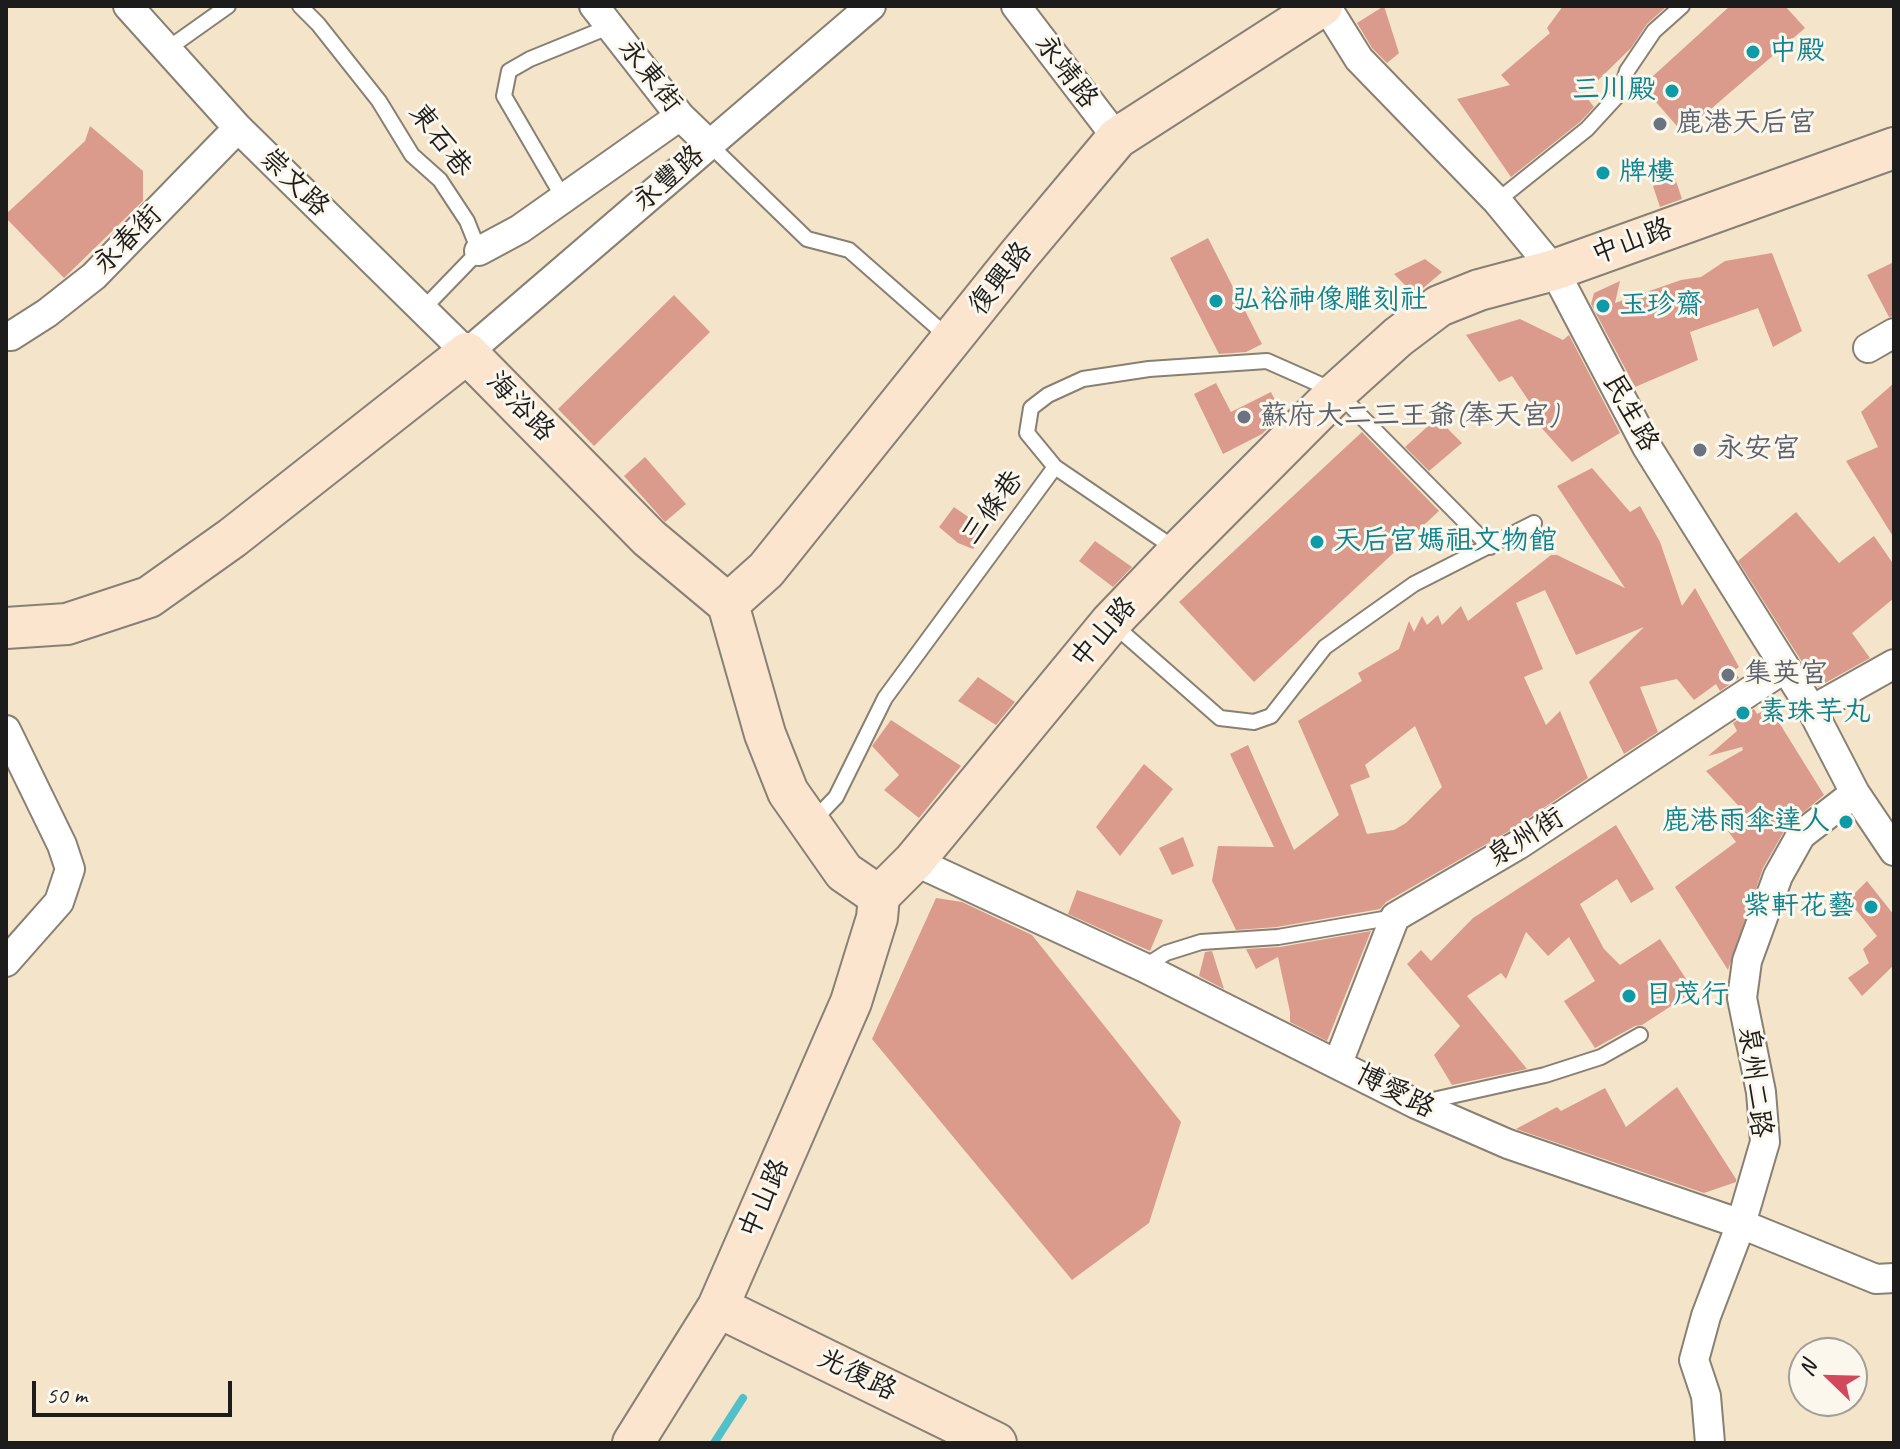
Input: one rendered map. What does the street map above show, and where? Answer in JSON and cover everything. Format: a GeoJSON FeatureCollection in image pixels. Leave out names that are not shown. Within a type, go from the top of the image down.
{"type":"FeatureCollection","features":[{"type":"Feature","properties":{"kind":"street","name":"崇文路"},"geometry":{"type":"LineString","coordinates":[[128,6],[238,128],[467,353]]}},
{"type":"Feature","properties":{"kind":"street","name":"永豐路"},"geometry":{"type":"LineString","coordinates":[[467,353],[871,6]]}},
{"type":"Feature","properties":{"kind":"street","name":"永靖路"},"geometry":{"type":"LineString","coordinates":[[1016,6],[1117,138]]}},
{"type":"Feature","properties":{"kind":"street","name":"復興路"},"geometry":{"type":"LineString","coordinates":[[728,604],[766,570],[1018,256],[1117,138],[1324,6]]}},
{"type":"Feature","properties":{"kind":"street","name":"民生路"},"geometry":{"type":"LineString","coordinates":[[1324,6],[1359,59],[1497,201],[1554,270],[1647,447],[1812,710],[1855,793],[1894,851]]}},
{"type":"Feature","properties":{"kind":"street","name":"永東街"},"geometry":{"type":"LineString","coordinates":[[602,16],[680,116],[709,144]]}},
{"type":"Feature","properties":{"kind":"street"},"geometry":{"type":"LineString","coordinates":[[479,251],[520,229],[680,116]]}},
{"type":"Feature","properties":{"kind":"street","name":"永春街"},"geometry":{"type":"LineString","coordinates":[[6,336],[11,336],[47,313],[94,276],[238,128]]}},
{"type":"Feature","properties":{"kind":"street","name":"中山路"},"geometry":{"type":"LineString","coordinates":[[633,1443],[718,1307],[851,1002],[877,918],[879,896],[914,861],[1111,622],[1179,551],[1337,392],[1398,337],[1439,306],[1479,290],[1554,270],[1894,148]]}},
{"type":"Feature","properties":{"kind":"street"},"geometry":{"type":"LineString","coordinates":[[1868,348],[1894,333]]}},
{"type":"Feature","properties":{"kind":"street","name":"海浴路"},"geometry":{"type":"LineString","coordinates":[[6,628],[67,624],[149,597],[232,538],[467,353],[649,538],[728,604]]}},
{"type":"Feature","properties":{"kind":"street"},"geometry":{"type":"LineString","coordinates":[[728,604],[765,734],[788,792],[844,872],[879,896]]}},
{"type":"Feature","properties":{"kind":"street"},"geometry":{"type":"LineString","coordinates":[[1812,710],[1894,664]]}},
{"type":"Feature","properties":{"kind":"street","name":"泉州街"},"geometry":{"type":"LineString","coordinates":[[1395,917],[1518,845],[1785,668]]}},
{"type":"Feature","properties":{"kind":"street"},"geometry":{"type":"LineString","coordinates":[[6,730],[62,845],[70,869],[59,902],[6,962]]}},
{"type":"Feature","properties":{"kind":"street","name":"泉州二路"},"geometry":{"type":"LineString","coordinates":[[1710,1443],[1706,1396],[1694,1360],[1706,1316],[1741,1224],[1765,1142],[1761,1092],[1742,998],[1747,961],[1778,876],[1801,835],[1855,793]]}},
{"type":"Feature","properties":{"kind":"street","name":"博愛路"},"geometry":{"type":"LineString","coordinates":[[914,861],[1143,967],[1416,1104],[1508,1144],[1741,1224],[1876,1279],[1894,1278]]}},
{"type":"Feature","properties":{"kind":"street"},"geometry":{"type":"LineString","coordinates":[[1338,1063],[1395,917]]}},
{"type":"Feature","properties":{"kind":"street","name":"光復路"},"geometry":{"type":"LineString","coordinates":[[718,1307],[996,1443]]}},
{"type":"Feature","properties":{"kind":"lane"},"geometry":{"type":"LineString","coordinates":[[166,50],[228,6]]}},
{"type":"Feature","properties":{"kind":"lane","name":"東石巷"},"geometry":{"type":"LineString","coordinates":[[300,6],[379,101],[412,155],[440,180],[467,221],[479,251]]}},
{"type":"Feature","properties":{"kind":"lane"},"geometry":{"type":"LineString","coordinates":[[1497,201],[1587,129],[1620,93],[1627,71],[1654,31],[1682,6]]}},
{"type":"Feature","properties":{"kind":"lane"},"geometry":{"type":"LineString","coordinates":[[564,199],[504,96],[509,71],[602,16]]}},
{"type":"Feature","properties":{"kind":"lane"},"geometry":{"type":"LineString","coordinates":[[709,144],[807,239],[849,250],[953,340]]}},
{"type":"Feature","properties":{"kind":"lane"},"geometry":{"type":"LineString","coordinates":[[423,309],[479,251]]}},
{"type":"Feature","properties":{"kind":"lane","name":"三條巷"},"geometry":{"type":"LineString","coordinates":[[810,824],[836,797],[885,698],[1055,467],[1027,433],[1031,408],[1048,395],[1083,379],[1149,369],[1267,361],[1337,392]]}},
{"type":"Feature","properties":{"kind":"lane"},"geometry":{"type":"LineString","coordinates":[[1337,392],[1490,547]]}},
{"type":"Feature","properties":{"kind":"lane"},"geometry":{"type":"LineString","coordinates":[[1055,467],[1179,551]]}},
{"type":"Feature","properties":{"kind":"lane"},"geometry":{"type":"LineString","coordinates":[[1111,622],[1220,718],[1254,722],[1271,716],[1325,647],[1414,584],[1534,523]]}},
{"type":"Feature","properties":{"kind":"lane"},"geometry":{"type":"LineString","coordinates":[[1143,967],[1166,953],[1201,942],[1278,937],[1395,917]]}},
{"type":"Feature","properties":{"kind":"lane"},"geometry":{"type":"LineString","coordinates":[[1416,1104],[1534,1079],[1601,1057],[1640,1035]]}},
{"type":"Feature","properties":{"kind":"building"},"geometry":{"type":"Polygon","coordinates":[[[1384,6],[1399,53],[1387,63],[1372,48],[1357,23],[1384,6]]]}},
{"type":"Feature","properties":{"kind":"building"},"geometry":{"type":"Polygon","coordinates":[[[1563,6],[1667,6],[1647,24],[1631,48],[1584,94],[1594,107],[1580,122],[1511,177],[1457,99],[1510,85],[1501,75],[1550,33],[1547,28],[1563,6]]]}},
{"type":"Feature","properties":{"kind":"building"},"geometry":{"type":"Polygon","coordinates":[[[1730,6],[1785,6],[1805,28],[1683,133],[1642,86],[1730,6]]]}},
{"type":"Feature","properties":{"kind":"building"},"geometry":{"type":"Polygon","coordinates":[[[90,126],[143,171],[143,201],[64,278],[6,218],[6,214],[85,141],[90,126]]]}},
{"type":"Feature","properties":{"kind":"building"},"geometry":{"type":"Polygon","coordinates":[[[1675,178],[1682,199],[1660,207],[1653,186],[1675,178]]]}},
{"type":"Feature","properties":{"kind":"building","name":"弘裕神像雕刻社"},"geometry":{"type":"Polygon","coordinates":[[[1208,238],[1262,344],[1246,352],[1219,354],[1170,258],[1208,238]]]}},
{"type":"Feature","properties":{"kind":"building"},"geometry":{"type":"Polygon","coordinates":[[[1772,253],[1802,331],[1773,347],[1758,308],[1690,332],[1698,360],[1635,387],[1591,304],[1594,293],[1620,281],[1615,303],[1681,280],[1701,277],[1725,261],[1772,253]]]}},
{"type":"Feature","properties":{"kind":"building"},"geometry":{"type":"Polygon","coordinates":[[[1425,259],[1442,272],[1415,295],[1394,274],[1425,259]]]}},
{"type":"Feature","properties":{"kind":"building"},"geometry":{"type":"Polygon","coordinates":[[[1894,262],[1894,316],[1889,317],[1867,275],[1894,262]]]}},
{"type":"Feature","properties":{"kind":"building"},"geometry":{"type":"Polygon","coordinates":[[[674,295],[710,332],[594,446],[558,409],[674,295]]]}},
{"type":"Feature","properties":{"kind":"building"},"geometry":{"type":"Polygon","coordinates":[[[1520,319],[1563,340],[1569,335],[1620,433],[1572,462],[1539,425],[1543,422],[1512,376],[1499,382],[1466,335],[1520,319]]]}},
{"type":"Feature","properties":{"kind":"building","name":"蘇府大二三王爺(奉天宮)"},"geometry":{"type":"Polygon","coordinates":[[[1216,383],[1231,412],[1271,392],[1282,414],[1262,434],[1223,454],[1194,394],[1216,383]]]}},
{"type":"Feature","properties":{"kind":"building"},"geometry":{"type":"Polygon","coordinates":[[[1894,383],[1894,538],[1846,461],[1878,447],[1861,412],[1894,383]]]}},
{"type":"Feature","properties":{"kind":"building"},"geometry":{"type":"Polygon","coordinates":[[[1437,418],[1462,443],[1429,471],[1405,447],[1437,418]]]}},
{"type":"Feature","properties":{"kind":"building"},"geometry":{"type":"Polygon","coordinates":[[[1362,432],[1439,511],[1254,682],[1179,602],[1362,432]]]}},
{"type":"Feature","properties":{"kind":"building"},"geometry":{"type":"Polygon","coordinates":[[[645,457],[686,504],[665,522],[624,476],[645,457]]]}},
{"type":"Feature","properties":{"kind":"building"},"geometry":{"type":"Polygon","coordinates":[[[1592,468],[1630,512],[1640,506],[1660,542],[1682,606],[1695,588],[1739,667],[1735,670],[1739,678],[1720,691],[1716,684],[1694,700],[1677,679],[1640,687],[1658,732],[1624,754],[1589,682],[1644,627],[1576,655],[1545,590],[1516,603],[1543,669],[1524,677],[1546,725],[1560,711],[1588,778],[1509,831],[1386,902],[1380,909],[1277,927],[1236,930],[1212,881],[1218,846],[1274,847],[1230,754],[1248,745],[1294,850],[1339,815],[1298,721],[1362,681],[1358,673],[1399,649],[1409,621],[1414,632],[1422,616],[1427,625],[1438,615],[1442,625],[1461,606],[1468,621],[1551,555],[1557,555],[1625,588],[1557,486],[1592,468]],[[1415,726],[1365,765],[1370,777],[1350,785],[1367,834],[1394,830],[1406,823],[1442,787],[1415,726]]]}},
{"type":"Feature","properties":{"kind":"building"},"geometry":{"type":"Polygon","coordinates":[[[954,507],[987,530],[973,549],[958,543],[939,527],[954,507]]]}},
{"type":"Feature","properties":{"kind":"building"},"geometry":{"type":"Polygon","coordinates":[[[1796,512],[1839,563],[1874,536],[1894,565],[1894,598],[1852,633],[1870,658],[1818,687],[1738,561],[1796,512]]]}},
{"type":"Feature","properties":{"kind":"building"},"geometry":{"type":"Polygon","coordinates":[[[1095,541],[1132,567],[1113,587],[1079,561],[1095,541]]]}},
{"type":"Feature","properties":{"kind":"building"},"geometry":{"type":"Polygon","coordinates":[[[978,677],[1015,702],[996,725],[958,701],[978,677]]]}},
{"type":"Feature","properties":{"kind":"building"},"geometry":{"type":"Polygon","coordinates":[[[1770,708],[1824,795],[1787,826],[1763,868],[1728,970],[1675,887],[1736,842],[1728,831],[1749,817],[1706,771],[1743,750],[1742,747],[1708,756],[1737,731],[1733,723],[1754,709],[1757,714],[1770,708]]]}},
{"type":"Feature","properties":{"kind":"building"},"geometry":{"type":"Polygon","coordinates":[[[891,720],[961,766],[919,818],[884,790],[899,775],[872,746],[891,720]]]}},
{"type":"Feature","properties":{"kind":"building"},"geometry":{"type":"Polygon","coordinates":[[[1144,764],[1173,789],[1120,856],[1096,827],[1144,764]]]}},
{"type":"Feature","properties":{"kind":"building"},"geometry":{"type":"Polygon","coordinates":[[[1616,825],[1654,889],[1631,903],[1617,879],[1580,904],[1604,949],[1620,965],[1660,939],[1694,991],[1642,1025],[1595,1048],[1564,1001],[1595,981],[1569,937],[1548,956],[1526,932],[1506,979],[1501,973],[1467,996],[1527,1069],[1452,1085],[1434,1055],[1460,1026],[1407,964],[1421,950],[1431,961],[1473,918],[1616,825]]]}},
{"type":"Feature","properties":{"kind":"building"},"geometry":{"type":"Polygon","coordinates":[[[1183,837],[1194,866],[1172,875],[1159,848],[1183,837]]]}},
{"type":"Feature","properties":{"kind":"building"},"geometry":{"type":"Polygon","coordinates":[[[1867,881],[1894,915],[1894,965],[1862,996],[1848,978],[1869,963],[1863,949],[1877,936],[1848,900],[1867,881]]]}},
{"type":"Feature","properties":{"kind":"building"},"geometry":{"type":"Polygon","coordinates":[[[1077,890],[1163,920],[1150,951],[1068,914],[1077,890]]]}},
{"type":"Feature","properties":{"kind":"building"},"geometry":{"type":"Polygon","coordinates":[[[936,898],[962,902],[1032,935],[1181,1122],[1149,1223],[1072,1280],[872,1039],[936,898]]]}},
{"type":"Feature","properties":{"kind":"building"},"geometry":{"type":"Polygon","coordinates":[[[1371,931],[1327,1041],[1290,1022],[1278,957],[1256,969],[1246,949],[1280,947],[1371,931]]]}},
{"type":"Feature","properties":{"kind":"building"},"geometry":{"type":"Polygon","coordinates":[[[1212,951],[1224,989],[1199,976],[1205,952],[1212,951]]]}},
{"type":"Feature","properties":{"kind":"building"},"geometry":{"type":"Polygon","coordinates":[[[1677,1087],[1736,1182],[1704,1193],[1516,1129],[1557,1107],[1561,1111],[1605,1088],[1626,1127],[1677,1087]]]}},
{"type":"Feature","properties":{"kind":"waterway"},"geometry":{"type":"LineString","coordinates":[[714,1443],[743,1398]]}},
{"type":"Feature","properties":{"kind":"place","name":"中殿"},"geometry":{"type":"Point","coordinates":[1753,52]}},
{"type":"Feature","properties":{"kind":"place","name":"三川殿"},"geometry":{"type":"Point","coordinates":[1672,91]}},
{"type":"Feature","properties":{"kind":"place","name":"鹿港天后宮"},"geometry":{"type":"Point","coordinates":[1660,124]}},
{"type":"Feature","properties":{"kind":"place","name":"牌樓"},"geometry":{"type":"Point","coordinates":[1603,173]}},
{"type":"Feature","properties":{"kind":"place","name":"弘裕神像雕刻社"},"geometry":{"type":"Point","coordinates":[1216,301]}},
{"type":"Feature","properties":{"kind":"place","name":"玉珍齋"},"geometry":{"type":"Point","coordinates":[1603,306]}},
{"type":"Feature","properties":{"kind":"place","name":"蘇府大二三王爺(奉天宮)"},"geometry":{"type":"Point","coordinates":[1244,417]}},
{"type":"Feature","properties":{"kind":"place","name":"永安宮"},"geometry":{"type":"Point","coordinates":[1700,450]}},
{"type":"Feature","properties":{"kind":"place","name":"天后宮媽祖文物館"},"geometry":{"type":"Point","coordinates":[1317,542]}},
{"type":"Feature","properties":{"kind":"place","name":"集英宮"},"geometry":{"type":"Point","coordinates":[1728,675]}},
{"type":"Feature","properties":{"kind":"place","name":"素珠芋丸"},"geometry":{"type":"Point","coordinates":[1743,713]}},
{"type":"Feature","properties":{"kind":"place","name":"鹿港雨傘達人"},"geometry":{"type":"Point","coordinates":[1846,822]}},
{"type":"Feature","properties":{"kind":"place","name":"紫軒花藝"},"geometry":{"type":"Point","coordinates":[1871,907]}},
{"type":"Feature","properties":{"kind":"place","name":"日茂行"},"geometry":{"type":"Point","coordinates":[1629,996]}}]}
